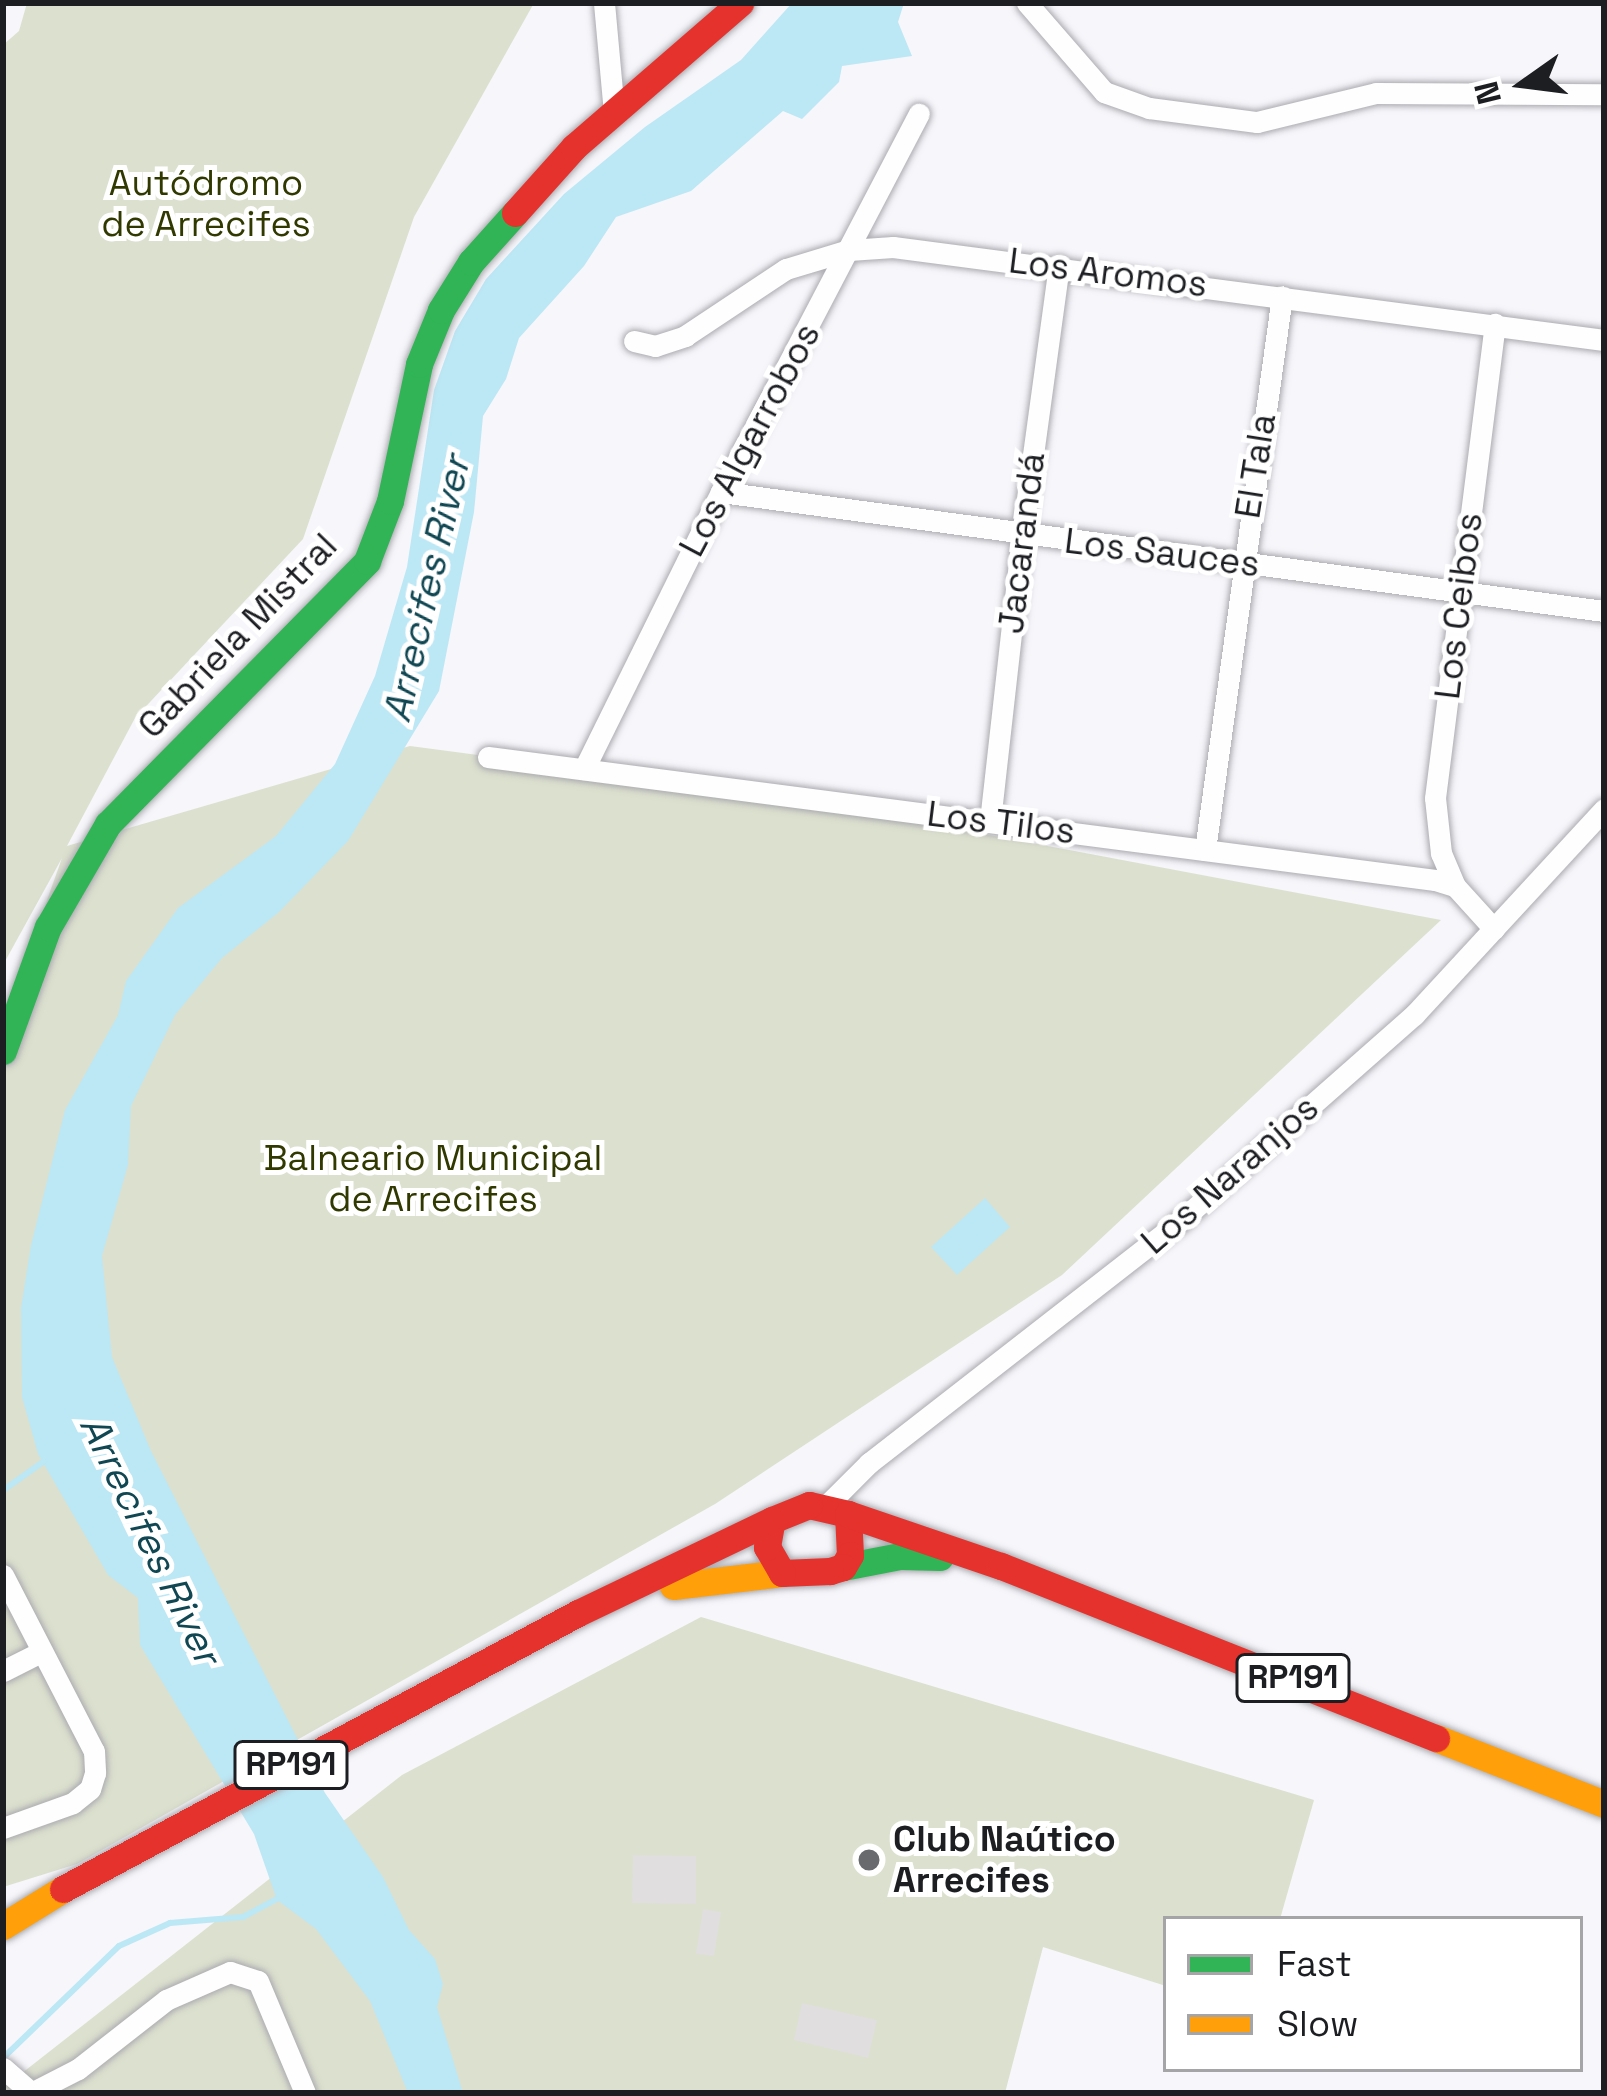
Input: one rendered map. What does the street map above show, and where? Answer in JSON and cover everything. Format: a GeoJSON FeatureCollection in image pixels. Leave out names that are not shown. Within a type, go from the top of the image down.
{"type":"FeatureCollection","features":[{"type":"Feature","properties":{"kind":"main road","name":"Gabriela Mistral"},"geometry":{"type":"LineString","coordinates":[[3,1051],[48,927],[108,824],[367,561],[390,501],[419,364],[441,310],[472,262],[503,220],[614,112],[740,3]]}},
{"type":"Feature","properties":{"kind":"main road","name":"RP191"},"geometry":{"type":"LineString","coordinates":[[3,1902],[63,1889],[578,1613],[808,1504],[980,1559],[1604,1804]]}},
{"type":"Feature","properties":{"kind":"main road"},"geometry":{"type":"LineString","coordinates":[[837,1510],[853,1541],[844,1567]]}},
{"type":"Feature","properties":{"kind":"main road"},"geometry":{"type":"LineString","coordinates":[[772,1520],[767,1547],[782,1573]]}},
{"type":"Feature","properties":{"kind":"main road","name":"RP191"},"geometry":{"type":"LineString","coordinates":[[578,1613],[702,1579],[816,1575],[900,1556],[980,1559]]}},
{"type":"Feature","properties":{"kind":"main road"},"geometry":{"type":"LineString","coordinates":[[3,1926],[63,1889]]}},
{"type":"Feature","properties":{"kind":"street"},"geometry":{"type":"LineString","coordinates":[[604,3],[614,112]]}},
{"type":"Feature","properties":{"kind":"street"},"geometry":{"type":"LineString","coordinates":[[1027,3],[1104,92],[1149,108],[1257,122],[1376,93],[1604,94]]}},
{"type":"Feature","properties":{"kind":"street","name":"Los Algarrobos"},"geometry":{"type":"LineString","coordinates":[[584,769],[721,492],[920,114]]}},
{"type":"Feature","properties":{"kind":"street","name":"Los Aromos"},"geometry":{"type":"LineString","coordinates":[[634,341],[655,346],[685,336],[772,276],[849,250],[892,247],[1604,340]]}},
{"type":"Feature","properties":{"kind":"street","name":"Jacarandá"},"geometry":{"type":"LineString","coordinates":[[990,821],[1059,266]]}},
{"type":"Feature","properties":{"kind":"street","name":"El Tala"},"geometry":{"type":"LineString","coordinates":[[1205,850],[1282,296]]}},
{"type":"Feature","properties":{"kind":"street","name":"Los Ceibos"},"geometry":{"type":"LineString","coordinates":[[1455,886],[1441,853],[1435,798],[1495,324]]}},
{"type":"Feature","properties":{"kind":"street","name":"Los Sauces"},"geometry":{"type":"LineString","coordinates":[[721,492],[1604,611]]}},
{"type":"Feature","properties":{"kind":"street","name":"Los Tilos"},"geometry":{"type":"LineString","coordinates":[[488,757],[1455,886]]}},
{"type":"Feature","properties":{"kind":"street","name":"Los Naranjos"},"geometry":{"type":"LineString","coordinates":[[837,1510],[869,1463],[1187,1215],[1414,1015],[1604,809]]}},
{"type":"Feature","properties":{"kind":"street"},"geometry":{"type":"LineString","coordinates":[[1455,886],[1494,929]]}},
{"type":"Feature","properties":{"kind":"street"},"geometry":{"type":"LineString","coordinates":[[3,1575],[94,1751],[95,1773],[89,1789],[73,1803],[3,1828]]}},
{"type":"Feature","properties":{"kind":"street"},"geometry":{"type":"LineString","coordinates":[[3,1672],[41,1652]]}},
{"type":"Feature","properties":{"kind":"street"},"geometry":{"type":"LineString","coordinates":[[6,2069],[32,2093],[78,2069],[166,2000],[230,1972],[258,1981],[304,2093]]}},
{"type":"Feature","properties":{"kind":"green space","name":"Balneario Municipal de Arrecifes"},"geometry":{"type":"Polygon","coordinates":[[[27,3],[534,3],[414,217],[303,539],[135,718],[67,846],[410,746],[771,794],[1441,920],[1062,1275],[715,1504],[77,1864],[3,1887],[3,1024],[62,858],[3,965],[3,45],[19,31],[27,3]]]}},
{"type":"Feature","properties":{"kind":"green space","name":"Club Naútico Arrecifes"},"geometry":{"type":"Polygon","coordinates":[[[701,1617],[1314,1800],[1281,1916],[1163,1916],[1163,1985],[1043,1947],[1005,2093],[3,2093],[3,2088],[402,1775],[701,1617]]]}},
{"type":"Feature","properties":{"kind":"water","name":"Arrecifes River"},"geometry":{"type":"Polygon","coordinates":[[[792,3],[904,3],[898,22],[912,56],[842,66],[839,82],[802,119],[783,111],[691,191],[616,217],[584,266],[519,338],[506,379],[483,416],[474,512],[439,691],[348,841],[279,912],[222,958],[175,1015],[131,1106],[128,1165],[102,1256],[112,1357],[151,1451],[325,1793],[383,1877],[409,1930],[435,1959],[443,1984],[437,2007],[463,2093],[408,2093],[370,2001],[316,1929],[277,1900],[254,1834],[140,1645],[138,1598],[108,1575],[38,1454],[22,1397],[21,1308],[31,1245],[65,1110],[118,1015],[126,981],[178,908],[276,836],[335,764],[375,676],[407,567],[434,390],[455,331],[486,279],[564,194],[645,127],[741,60],[792,3]]]}},
{"type":"Feature","properties":{"kind":"water"},"geometry":{"type":"Polygon","coordinates":[[[985,1198],[1010,1227],[957,1275],[931,1247],[985,1198]]]}},
{"type":"Feature","properties":{"kind":"building"},"geometry":{"type":"Polygon","coordinates":[[[633,1855],[696,1856],[696,1904],[632,1903],[633,1855]]]}},
{"type":"Feature","properties":{"kind":"building"},"geometry":{"type":"Polygon","coordinates":[[[703,1909],[721,1912],[714,1956],[696,1954],[703,1909]]]}},
{"type":"Feature","properties":{"kind":"building"},"geometry":{"type":"Polygon","coordinates":[[[802,2003],[877,2020],[868,2058],[794,2040],[802,2003]]]}},
{"type":"Feature","properties":{"kind":"waterway"},"geometry":{"type":"LineString","coordinates":[[5,1489],[43,1462]]}},
{"type":"Feature","properties":{"kind":"waterway"},"geometry":{"type":"LineString","coordinates":[[3,2058],[119,1946],[170,1923],[243,1917],[284,1895]]}},
{"type":"Feature","properties":{"kind":"traffic: fast"},"geometry":{"type":"LineString","coordinates":[[3,1051],[48,927],[108,824],[367,561],[390,501],[419,364],[441,310],[471,262],[515,213]]}},
{"type":"Feature","properties":{"kind":"traffic: fast"},"geometry":{"type":"LineString","coordinates":[[843,1567],[900,1556],[940,1557]]}},
{"type":"Feature","properties":{"kind":"traffic: slow"},"geometry":{"type":"LineString","coordinates":[[673,1586],[782,1573]]}},
{"type":"Feature","properties":{"kind":"traffic: slow"},"geometry":{"type":"LineString","coordinates":[[1436,1738],[1604,1804]]}},
{"type":"Feature","properties":{"kind":"traffic: slow"},"geometry":{"type":"LineString","coordinates":[[3,1926],[63,1889]]}},
{"type":"Feature","properties":{"kind":"traffic: jam"},"geometry":{"type":"LineString","coordinates":[[515,213],[574,147],[740,3]]}},
{"type":"Feature","properties":{"kind":"traffic: jam"},"geometry":{"type":"LineString","coordinates":[[809,1505],[848,1514],[850,1555],[843,1567],[830,1571],[782,1573],[767,1547],[772,1520],[809,1505]]}},
{"type":"Feature","properties":{"kind":"traffic: jam"},"geometry":{"type":"LineString","coordinates":[[848,1514],[1001,1566],[1436,1738]]}},
{"type":"Feature","properties":{"kind":"traffic: jam"},"geometry":{"type":"LineString","coordinates":[[63,1889],[578,1613],[772,1520]]}},
{"type":"Feature","properties":{"kind":"place","name":"Club Naútico Arrecifes"},"geometry":{"type":"Point","coordinates":[869,1860]}},
{"type":"Feature","properties":{"kind":"park label","name":"Autódromo de Arrecifes"},"geometry":{"type":"Point","coordinates":[206,204]}}]}
